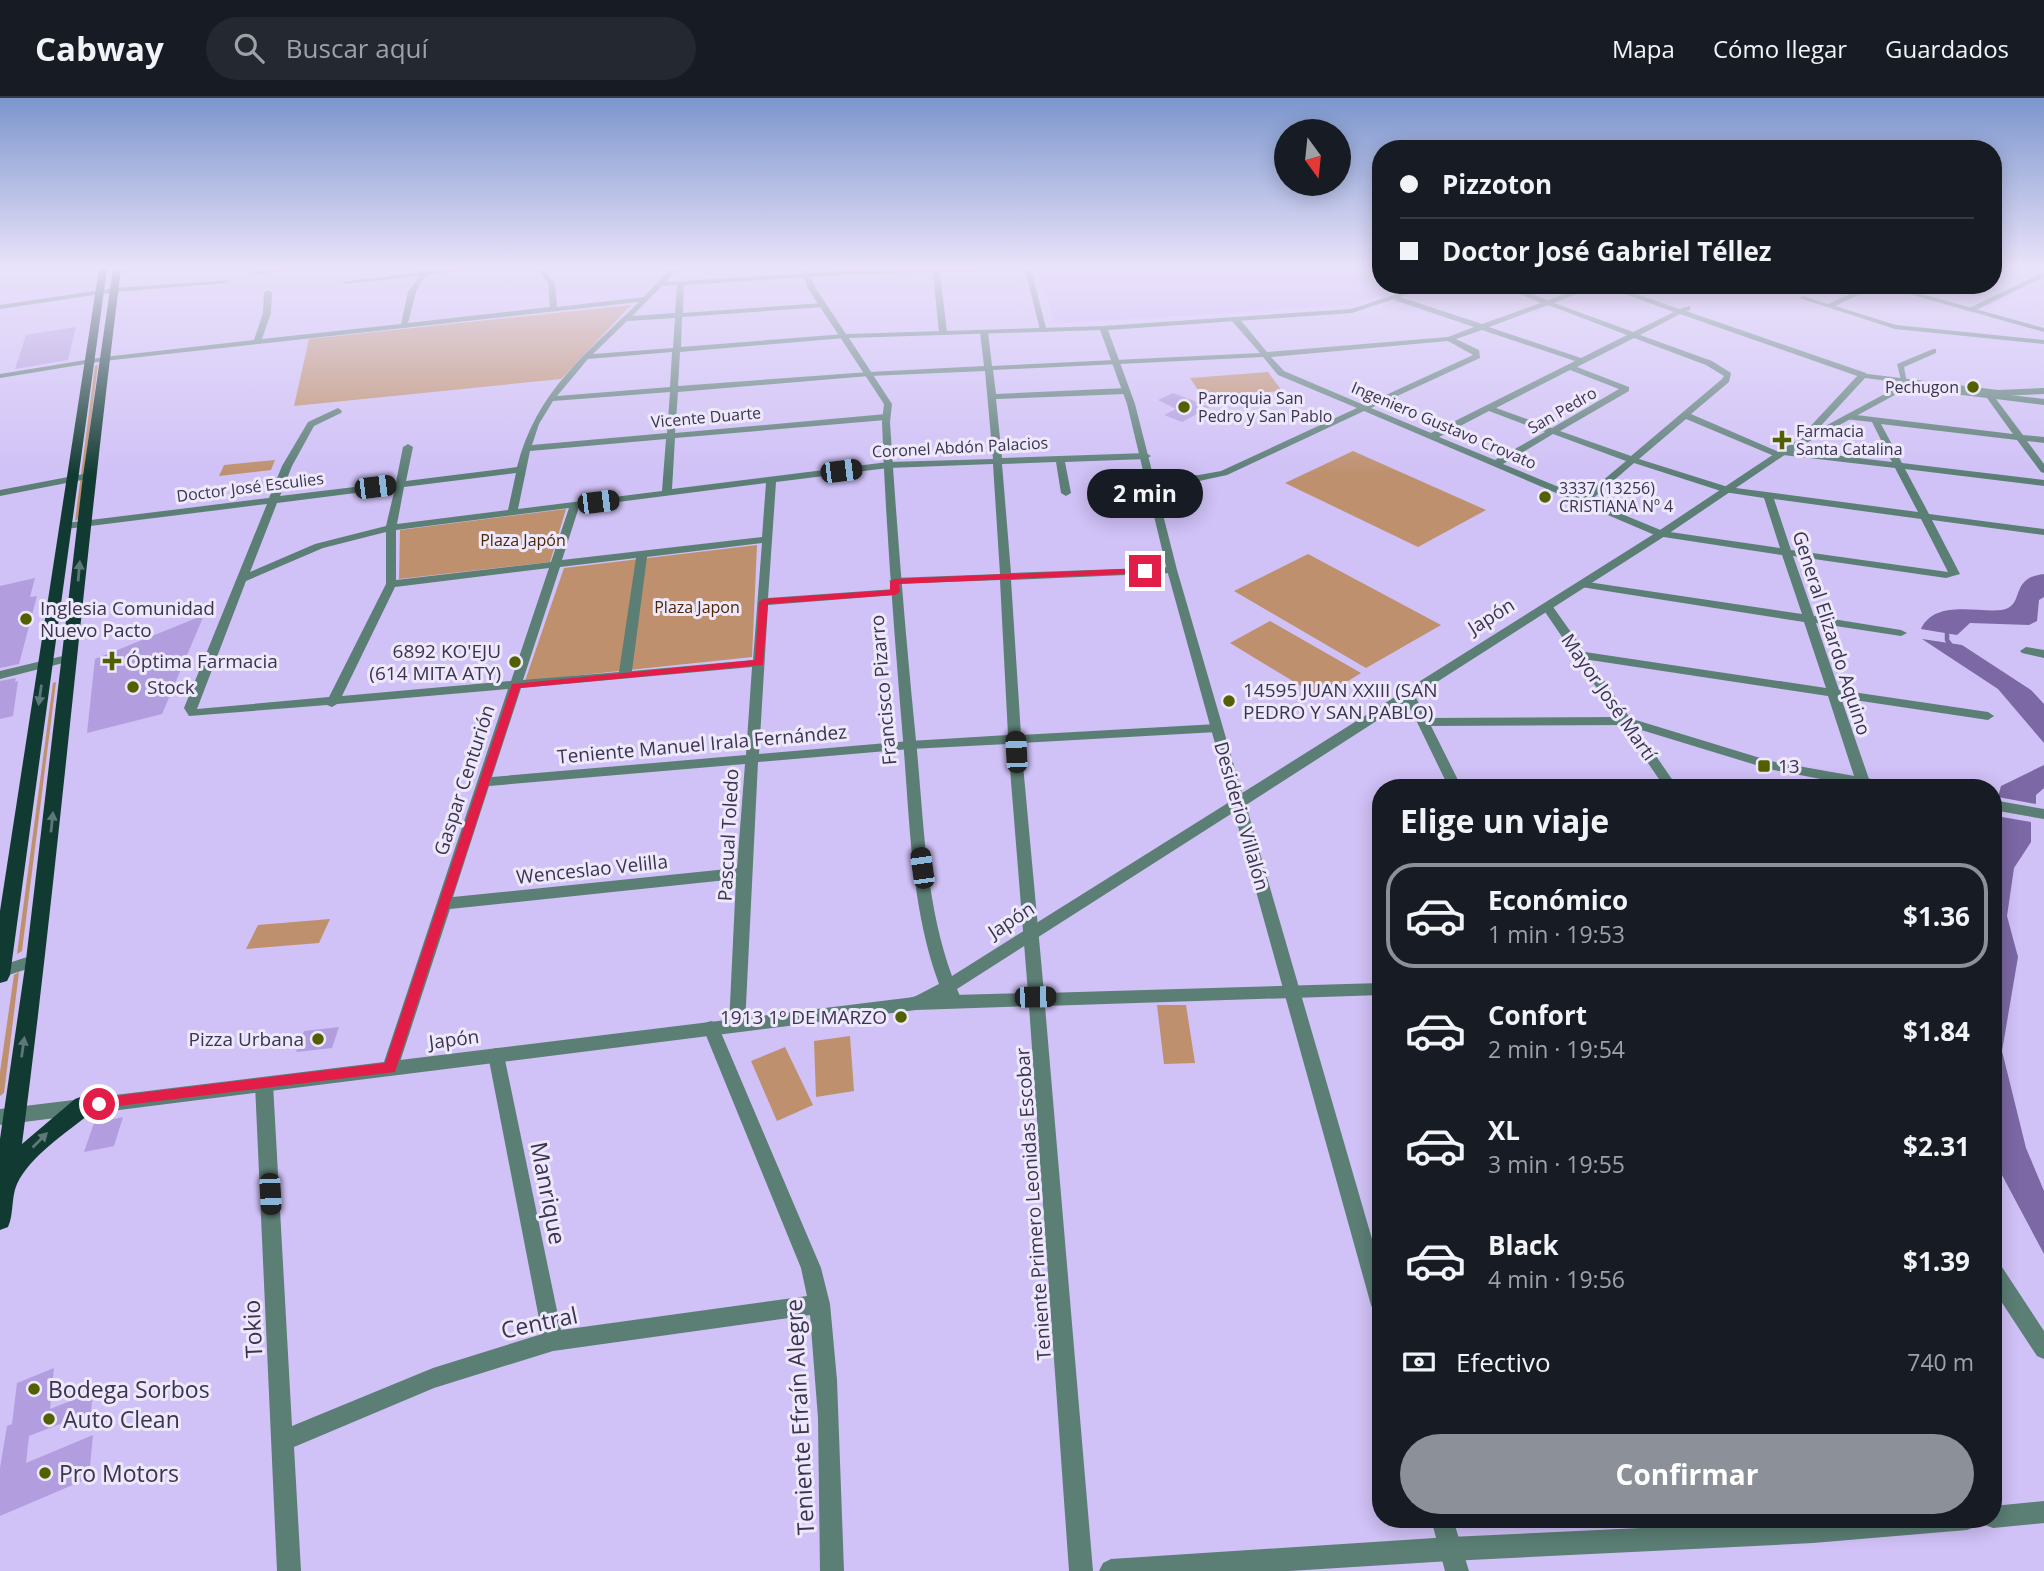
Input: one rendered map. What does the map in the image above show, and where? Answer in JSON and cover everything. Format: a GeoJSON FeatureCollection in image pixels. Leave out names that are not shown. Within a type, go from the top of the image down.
{"type":"FeatureCollection","features":[{"type":"Feature","properties":{"kind":"main road"},"geometry":{"type":"LineString","coordinates":[[97,338],[97,360]]}},
{"type":"Feature","properties":{"kind":"main road"},"geometry":{"type":"LineString","coordinates":[[0,973],[66,526],[81,477],[102,338]]}},
{"type":"Feature","properties":{"kind":"main road"},"geometry":{"type":"LineString","coordinates":[[0,1219],[5,1182],[7,1116],[36,960],[71,658],[84,523],[81,477]]}},
{"type":"Feature","properties":{"kind":"main road"},"geometry":{"type":"LineString","coordinates":[[5,1182],[36,1143],[83,1106]]}},
{"type":"Feature","properties":{"kind":"street"},"geometry":{"type":"LineString","coordinates":[[0,376],[97,360],[290,338]]}},
{"type":"Feature","properties":{"kind":"street"},"geometry":{"type":"LineString","coordinates":[[512,513],[533,428],[551,399],[606,338]]}},
{"type":"Feature","properties":{"kind":"street"},"geometry":{"type":"LineString","coordinates":[[667,493],[677,338]]}},
{"type":"Feature","properties":{"kind":"street"},"geometry":{"type":"LineString","coordinates":[[588,357],[822,338]]}},
{"type":"Feature","properties":{"kind":"street","name":"Francisco Pizarro"},"geometry":{"type":"LineString","coordinates":[[846,338],[888,404],[886,416],[895,587],[910,745],[929,918],[951,994]]}},
{"type":"Feature","properties":{"kind":"street","name":"Teniente Primero Leonidas Escobar"},"geometry":{"type":"LineString","coordinates":[[985,338],[998,459],[1015,737],[1034,930],[1035,997],[1081,1571]]}},
{"type":"Feature","properties":{"kind":"street","name":"Desiderio Villalón"},"geometry":{"type":"LineString","coordinates":[[1106,338],[1146,456],[1172,570],[1372,1273]]}},
{"type":"Feature","properties":{"kind":"street","name":"Ingeniero Gustavo Crovato"},"geometry":{"type":"LineString","coordinates":[[1249,338],[1281,373],[1661,534],[1946,575],[1955,571],[1926,516]]}},
{"type":"Feature","properties":{"kind":"street"},"geometry":{"type":"LineString","coordinates":[[551,399],[869,374],[1262,355],[1452,338]]}},
{"type":"Feature","properties":{"kind":"street","name":"San Pedro"},"geometry":{"type":"LineString","coordinates":[[1513,338],[1581,361]]}},
{"type":"Feature","properties":{"kind":"street"},"geometry":{"type":"LineString","coordinates":[[1431,437],[1627,338]]}},
{"type":"Feature","properties":{"kind":"street"},"geometry":{"type":"LineString","coordinates":[[1584,501],[1728,376],[1709,363],[1640,338]]}},
{"type":"Feature","properties":{"kind":"street"},"geometry":{"type":"LineString","coordinates":[[1763,338],[1863,374],[1907,384],[2044,402]]}},
{"type":"Feature","properties":{"kind":"street"},"geometry":{"type":"LineString","coordinates":[[1997,338],[2044,342]]}},
{"type":"Feature","properties":{"kind":"street"},"geometry":{"type":"LineString","coordinates":[[1151,480],[1199,478],[1224,473],[1477,356],[1476,352],[1449,339]]}},
{"type":"Feature","properties":{"kind":"street"},"geometry":{"type":"LineString","coordinates":[[1907,384],[1900,366],[1933,351]]}},
{"type":"Feature","properties":{"kind":"street","name":"San Pedro"},"geometry":{"type":"LineString","coordinates":[[1495,464],[1626,389],[1570,367]]}},
{"type":"Feature","properties":{"kind":"street"},"geometry":{"type":"LineString","coordinates":[[1800,443],[1863,374]]}},
{"type":"Feature","properties":{"kind":"street","name":"Japón"},"geometry":{"type":"LineString","coordinates":[[951,994],[1034,930],[1661,534],[1781,453],[1907,384]]}},
{"type":"Feature","properties":{"kind":"street"},"geometry":{"type":"LineString","coordinates":[[991,397],[1126,391]]}},
{"type":"Feature","properties":{"kind":"street"},"geometry":{"type":"LineString","coordinates":[[1991,393],[2044,391]]}},
{"type":"Feature","properties":{"kind":"street"},"geometry":{"type":"LineString","coordinates":[[1991,393],[2044,470]]}},
{"type":"Feature","properties":{"kind":"street"},"geometry":{"type":"LineString","coordinates":[[1489,408],[1633,460],[1727,490],[2044,532]]}},
{"type":"Feature","properties":{"kind":"street"},"geometry":{"type":"LineString","coordinates":[[338,411],[309,426],[274,500],[242,579],[190,708],[193,713],[208,714],[760,663]]}},
{"type":"Feature","properties":{"kind":"street"},"geometry":{"type":"LineString","coordinates":[[1685,415],[1781,453],[2044,482]]}},
{"type":"Feature","properties":{"kind":"street","name":"Vicente Duarte"},"geometry":{"type":"LineString","coordinates":[[529,447],[886,416]]}},
{"type":"Feature","properties":{"kind":"street"},"geometry":{"type":"LineString","coordinates":[[1848,417],[2044,440]]}},
{"type":"Feature","properties":{"kind":"street"},"geometry":{"type":"LineString","coordinates":[[1875,420],[1926,516]]}},
{"type":"Feature","properties":{"kind":"street"},"geometry":{"type":"LineString","coordinates":[[332,703],[391,584],[391,528],[408,447]]}},
{"type":"Feature","properties":{"kind":"street","name":"Coronel Abdón Palacios"},"geometry":{"type":"LineString","coordinates":[[242,579],[319,546],[391,528],[888,465],[998,459],[1146,456]]}},
{"type":"Feature","properties":{"kind":"street"},"geometry":{"type":"LineString","coordinates":[[1059,458],[1066,493]]}},
{"type":"Feature","properties":{"kind":"street","name":"Doctor José Esculies"},"geometry":{"type":"LineString","coordinates":[[66,526],[522,469]]}},
{"type":"Feature","properties":{"kind":"street"},"geometry":{"type":"LineString","coordinates":[[0,493],[81,477]]}},
{"type":"Feature","properties":{"kind":"street","name":"Pascual Toledo"},"geometry":{"type":"LineString","coordinates":[[737,1025],[744,873],[771,480]]}},
{"type":"Feature","properties":{"kind":"street","name":"General Elizardo Aquino"},"geometry":{"type":"LineString","coordinates":[[1768,495],[1862,779]]}},
{"type":"Feature","properties":{"kind":"street","name":"Gaspar Centurión"},"geometry":{"type":"LineString","coordinates":[[390,1068],[575,505]]}},
{"type":"Feature","properties":{"kind":"street"},"geometry":{"type":"LineString","coordinates":[[391,584],[767,539]]}},
{"type":"Feature","properties":{"kind":"street"},"geometry":{"type":"LineString","coordinates":[[625,676],[642,554]]}},
{"type":"Feature","properties":{"kind":"street"},"geometry":{"type":"LineString","coordinates":[[763,602],[1006,575],[1172,570]]}},
{"type":"Feature","properties":{"kind":"street"},"geometry":{"type":"LineString","coordinates":[[1581,584],[1901,633]]}},
{"type":"Feature","properties":{"kind":"street","name":"Mayor José Martí"},"geometry":{"type":"LineString","coordinates":[[1546,606],[1666,779]]}},
{"type":"Feature","properties":{"kind":"street"},"geometry":{"type":"LineString","coordinates":[[2026,652],[2044,654]]}},
{"type":"Feature","properties":{"kind":"street"},"geometry":{"type":"LineString","coordinates":[[1580,655],[1988,716]]}},
{"type":"Feature","properties":{"kind":"street"},"geometry":{"type":"LineString","coordinates":[[0,675],[71,658]]}},
{"type":"Feature","properties":{"kind":"street"},"geometry":{"type":"LineString","coordinates":[[1407,693],[1452,779]]}},
{"type":"Feature","properties":{"kind":"street"},"geometry":{"type":"LineString","coordinates":[[1423,722],[1626,721],[1769,765],[1846,779]]}},
{"type":"Feature","properties":{"kind":"street","name":"Teniente Manuel Irala Fernández"},"geometry":{"type":"LineString","coordinates":[[484,782],[1015,737],[1217,728]]}},
{"type":"Feature","properties":{"kind":"street"},"geometry":{"type":"LineString","coordinates":[[2002,807],[2044,814]]}},
{"type":"Feature","properties":{"kind":"street","name":"Wenceslao Velilla"},"geometry":{"type":"LineString","coordinates":[[444,904],[744,873]]}},
{"type":"Feature","properties":{"kind":"street"},"geometry":{"type":"LineString","coordinates":[[0,973],[36,960]]}},
{"type":"Feature","properties":{"kind":"street","name":"Japón"},"geometry":{"type":"LineString","coordinates":[[7,1116],[916,1003],[951,994],[1035,997],[1372,989]]}},
{"type":"Feature","properties":{"kind":"street","name":"Teniente Efraín Alegre"},"geometry":{"type":"LineString","coordinates":[[711,1028],[811,1268],[820,1304],[828,1430],[832,1571]]}},
{"type":"Feature","properties":{"kind":"street","name":"Manrique"},"geometry":{"type":"LineString","coordinates":[[496,1055],[553,1341]]}},
{"type":"Feature","properties":{"kind":"street","name":"Tokio"},"geometry":{"type":"LineString","coordinates":[[264,1084],[289,1571]]}},
{"type":"Feature","properties":{"kind":"street"},"geometry":{"type":"LineString","coordinates":[[2002,1284],[2044,1349]]}},
{"type":"Feature","properties":{"kind":"street","name":"Central"},"geometry":{"type":"LineString","coordinates":[[283,1441],[433,1378],[553,1341],[820,1304]]}},
{"type":"Feature","properties":{"kind":"street"},"geometry":{"type":"LineString","coordinates":[[2002,1516],[2044,1512]]}},
{"type":"Feature","properties":{"kind":"street"},"geometry":{"type":"LineString","coordinates":[[1444,1528],[1453,1560]]}},
{"type":"Feature","properties":{"kind":"street"},"geometry":{"type":"LineString","coordinates":[[1111,1571],[1453,1560],[1789,1528]]}},
{"type":"Feature","properties":{"kind":"green space"},"geometry":{"type":"Polygon","coordinates":[[[600,338],[561,379],[294,406],[309,339],[600,338]]]}},
{"type":"Feature","properties":{"kind":"green space"},"geometry":{"type":"Polygon","coordinates":[[[98,365],[78,519],[75,521],[95,366],[98,365]]]}},
{"type":"Feature","properties":{"kind":"green space"},"geometry":{"type":"Polygon","coordinates":[[[1268,372],[1282,391],[1202,396],[1190,378],[1268,372]]]}},
{"type":"Feature","properties":{"kind":"green space"},"geometry":{"type":"Polygon","coordinates":[[[1353,451],[1486,510],[1418,547],[1285,483],[1353,451]]]}},
{"type":"Feature","properties":{"kind":"green space"},"geometry":{"type":"Polygon","coordinates":[[[275,460],[271,470],[219,476],[224,465],[275,460]]]}},
{"type":"Feature","properties":{"kind":"green space","name":"Plaza Japón"},"geometry":{"type":"Polygon","coordinates":[[[566,509],[550,562],[399,579],[400,530],[566,509]]]}},
{"type":"Feature","properties":{"kind":"green space","name":"Plaza Japon"},"geometry":{"type":"Polygon","coordinates":[[[757,545],[752,657],[525,681],[564,568],[757,545]]]}},
{"type":"Feature","properties":{"kind":"green space"},"geometry":{"type":"Polygon","coordinates":[[[1308,554],[1441,625],[1366,668],[1234,591],[1308,554]]]}},
{"type":"Feature","properties":{"kind":"green space"},"geometry":{"type":"Polygon","coordinates":[[[1270,621],[1361,673],[1321,698],[1230,643],[1270,621]]]}},
{"type":"Feature","properties":{"kind":"green space"},"geometry":{"type":"Polygon","coordinates":[[[56,682],[22,951],[17,954],[53,683],[56,682]]]}},
{"type":"Feature","properties":{"kind":"green space"},"geometry":{"type":"Polygon","coordinates":[[[330,919],[319,943],[246,949],[258,925],[330,919]]]}},
{"type":"Feature","properties":{"kind":"green space"},"geometry":{"type":"Polygon","coordinates":[[[19,972],[4,1093],[0,1096],[0,1072],[14,975],[19,972]]]}},
{"type":"Feature","properties":{"kind":"green space"},"geometry":{"type":"Polygon","coordinates":[[[1157,1005],[1186,1005],[1195,1063],[1164,1064],[1157,1005]]]}},
{"type":"Feature","properties":{"kind":"green space"},"geometry":{"type":"Polygon","coordinates":[[[850,1036],[854,1091],[816,1097],[814,1041],[850,1036]]]}},
{"type":"Feature","properties":{"kind":"green space"},"geometry":{"type":"Polygon","coordinates":[[[785,1047],[813,1105],[777,1121],[751,1061],[785,1047]]]}},
{"type":"Feature","properties":{"kind":"shaded area"},"geometry":{"type":"Polygon","coordinates":[[[2044,574],[2044,597],[2039,600],[2037,621],[2029,625],[1970,623],[1957,635],[1921,629],[1927,620],[1946,611],[2002,610],[2009,607],[2026,581],[2044,574]]]}},
{"type":"Feature","properties":{"kind":"shaded area"},"geometry":{"type":"Polygon","coordinates":[[[1922,639],[1962,645],[2031,690],[2044,704],[2044,743],[1998,689],[1922,639]]]}},
{"type":"Feature","properties":{"kind":"shaded area"},"geometry":{"type":"Polygon","coordinates":[[[2044,765],[2044,788],[2036,795],[2036,804],[2002,798],[2002,786],[2044,765]]]}},
{"type":"Feature","properties":{"kind":"shaded area"},"geometry":{"type":"Polygon","coordinates":[[[2002,817],[2031,822],[2031,842],[2014,868],[2007,916],[2018,957],[2002,1051],[2002,817]]]}},
{"type":"Feature","properties":{"kind":"shaded area"},"geometry":{"type":"Polygon","coordinates":[[[2002,1051],[2026,1148],[2044,1191],[2044,1254],[2002,1175],[2002,1051]]]}},
{"type":"Feature","properties":{"kind":"building"},"geometry":{"type":"Polygon","coordinates":[[[25,338],[73,338],[68,360],[15,369],[25,338]]]}},
{"type":"Feature","properties":{"kind":"building","name":"Parroquia San Pedro y San Pablo"},"geometry":{"type":"Polygon","coordinates":[[[1173,393],[1210,407],[1182,422],[1164,415],[1176,409],[1158,400],[1173,393]]]}},
{"type":"Feature","properties":{"kind":"building"},"geometry":{"type":"Polygon","coordinates":[[[35,578],[30,597],[37,596],[19,664],[0,668],[0,586],[35,578]]]}},
{"type":"Feature","properties":{"kind":"building","name":"Stock"},"geometry":{"type":"Polygon","coordinates":[[[204,615],[162,714],[87,733],[95,659],[204,615]]]}},
{"type":"Feature","properties":{"kind":"building"},"geometry":{"type":"Polygon","coordinates":[[[16,678],[15,682],[18,681],[13,716],[0,719],[0,681],[16,678]]]}},
{"type":"Feature","properties":{"kind":"building","name":"Pizza Urbana"},"geometry":{"type":"Polygon","coordinates":[[[339,1027],[332,1048],[296,1052],[304,1031],[339,1027]]]}},
{"type":"Feature","properties":{"kind":"building"},"geometry":{"type":"Polygon","coordinates":[[[123,1117],[114,1146],[84,1152],[94,1123],[123,1117]]]}},
{"type":"Feature","properties":{"kind":"building"},"geometry":{"type":"Polygon","coordinates":[[[54,1368],[50,1409],[93,1392],[91,1412],[29,1436],[26,1463],[93,1435],[89,1478],[0,1516],[0,1468],[7,1426],[12,1424],[17,1383],[54,1368]]]}},
{"type":"Feature","properties":{"kind":"waterway"},"geometry":{"type":"LineString","coordinates":[[1947,629],[1947,640],[1952,647]]}},
{"type":"Feature","properties":{"kind":"place","name":"Pechugon"},"geometry":{"type":"Point","coordinates":[1973,387]}},
{"type":"Feature","properties":{"kind":"place","name":"Parroquia San Pedro y San Pablo"},"geometry":{"type":"Point","coordinates":[1184,407]}},
{"type":"Feature","properties":{"kind":"place","name":"Farmacia Santa Catalina"},"geometry":{"type":"Point","coordinates":[1782,440]}},
{"type":"Feature","properties":{"kind":"place","name":"3337 (13256) CRISTIANA Nº 4"},"geometry":{"type":"Point","coordinates":[1545,497]}},
{"type":"Feature","properties":{"kind":"place","name":"Inglesia Comunidad Nuevo Pacto"},"geometry":{"type":"Point","coordinates":[26,619]}},
{"type":"Feature","properties":{"kind":"place","name":"Óptima Farmacia"},"geometry":{"type":"Point","coordinates":[112,661]}},
{"type":"Feature","properties":{"kind":"place","name":"6892 KO'EJU (614 MITA ATY)"},"geometry":{"type":"Point","coordinates":[515,662]}},
{"type":"Feature","properties":{"kind":"place","name":"Stock"},"geometry":{"type":"Point","coordinates":[133,687]}},
{"type":"Feature","properties":{"kind":"place","name":"14595 JUAN XXIII (SAN PEDRO Y SAN PABLO)"},"geometry":{"type":"Point","coordinates":[1229,701]}},
{"type":"Feature","properties":{"kind":"place","name":"13"},"geometry":{"type":"Point","coordinates":[1764,766]}},
{"type":"Feature","properties":{"kind":"place","name":"1913 1º DE MARZO"},"geometry":{"type":"Point","coordinates":[901,1017]}},
{"type":"Feature","properties":{"kind":"place","name":"Pizza Urbana"},"geometry":{"type":"Point","coordinates":[318,1039]}},
{"type":"Feature","properties":{"kind":"place","name":"Bodega Sorbos"},"geometry":{"type":"Point","coordinates":[34,1389]}},
{"type":"Feature","properties":{"kind":"place","name":"Auto Clean"},"geometry":{"type":"Point","coordinates":[49,1419]}},
{"type":"Feature","properties":{"kind":"place","name":"Pro Motors"},"geometry":{"type":"Point","coordinates":[45,1473]}},
{"type":"Feature","properties":{"kind":"route"},"geometry":{"type":"LineString","coordinates":[[99,1104],[390,1068],[516,686],[760,663],[763,602],[895,592],[894,582],[1145,571]]}}]}
